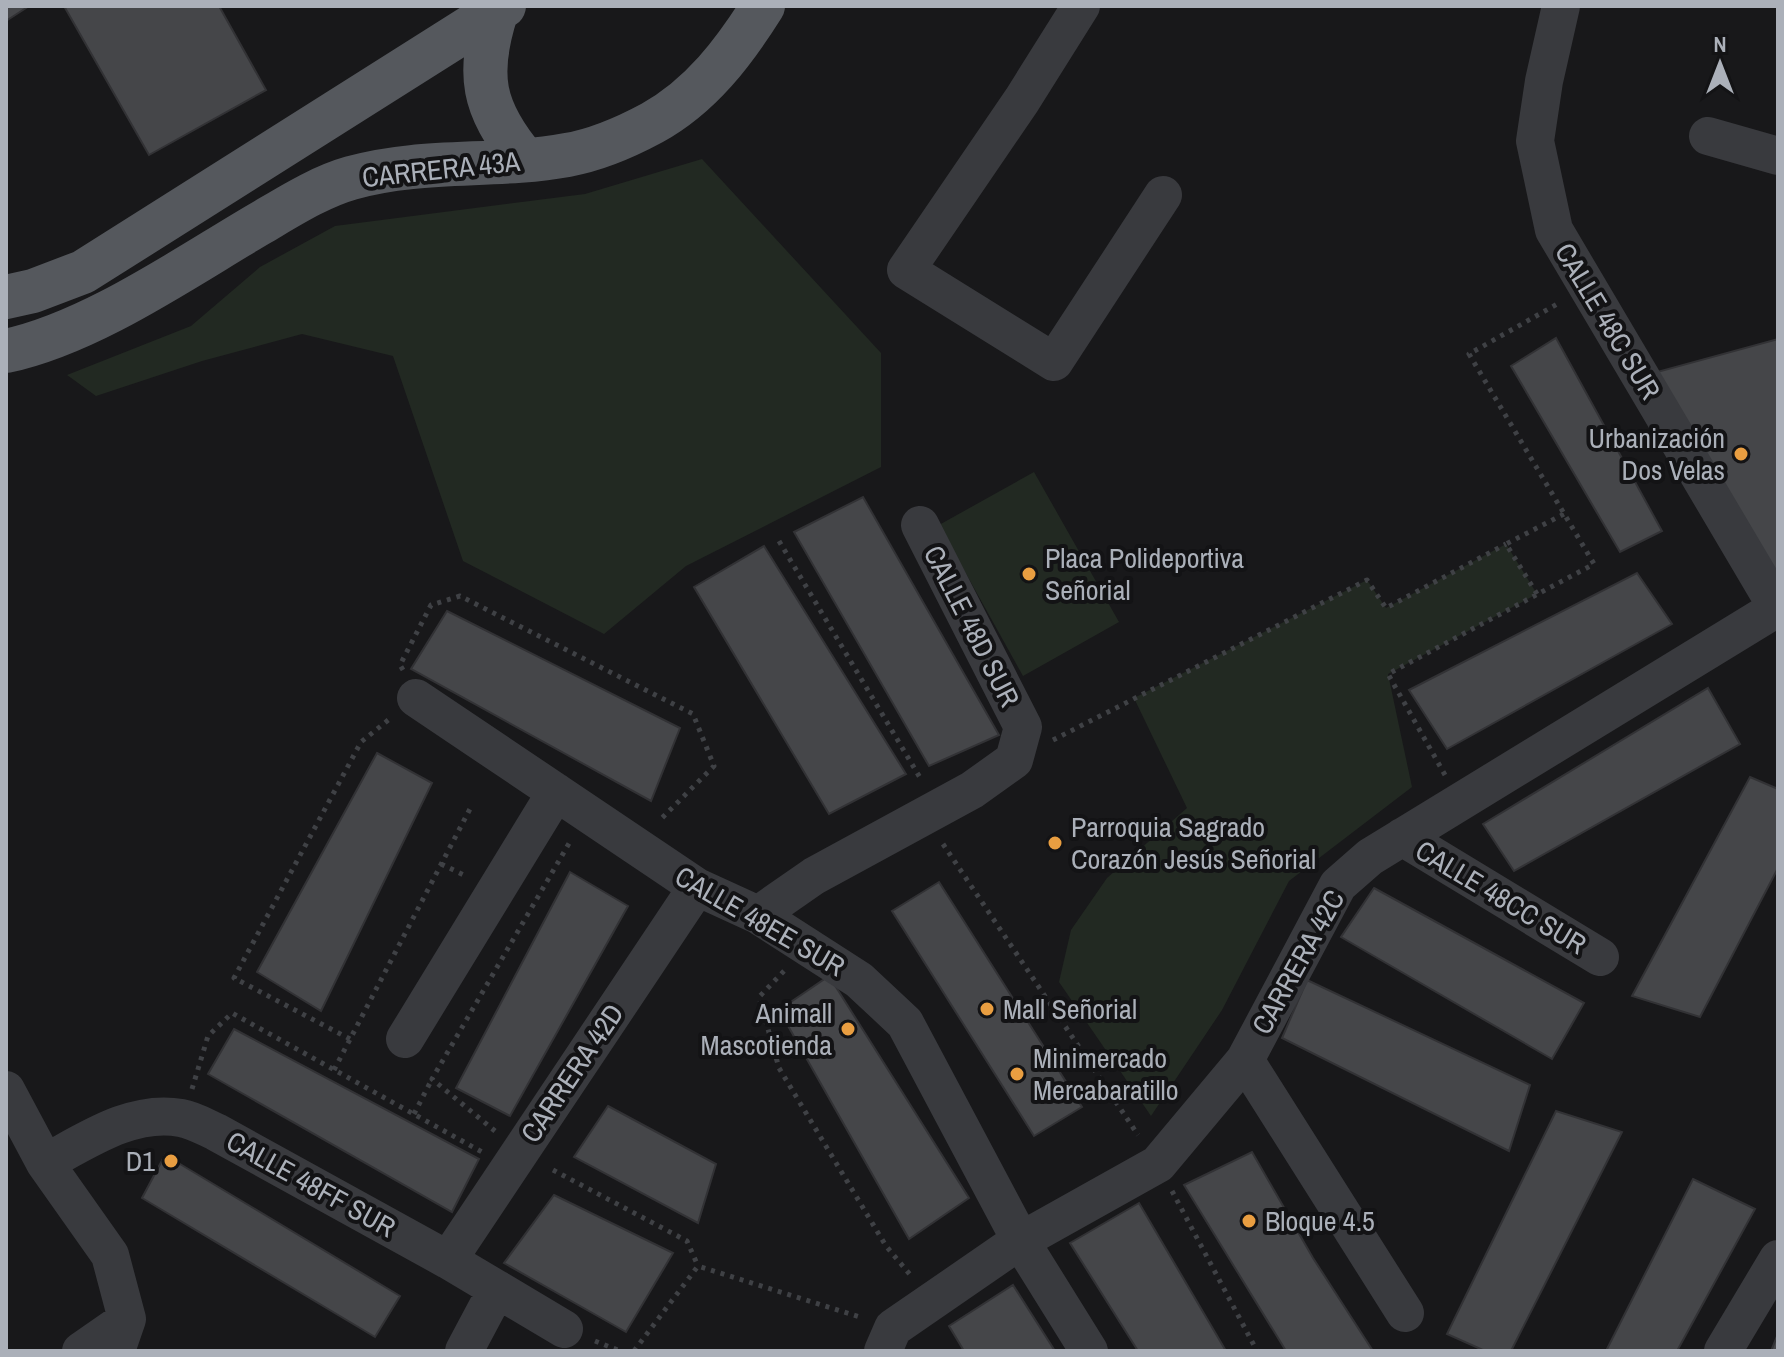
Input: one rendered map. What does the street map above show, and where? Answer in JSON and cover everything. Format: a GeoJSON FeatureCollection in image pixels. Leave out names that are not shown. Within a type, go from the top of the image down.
{"type":"FeatureCollection","features":[{"type":"Feature","properties":{"kind":"main road"},"geometry":{"type":"LineString","coordinates":[[500,8],[486,41],[484,74],[490,106],[504,136],[525,160]]}},
{"type":"Feature","properties":{"kind":"main road"},"geometry":{"type":"LineString","coordinates":[[6,297],[33,291],[83,272],[500,8]]}},
{"type":"Feature","properties":{"kind":"main road","name":"CARRERA 43A"},"geometry":{"type":"LineString","coordinates":[[6,351],[84,325],[300,200],[349,179],[396,168],[569,155],[613,142],[653,122],[690,97],[722,65],[753,14]]}},
{"type":"Feature","properties":{"kind":"street"},"geometry":{"type":"LineString","coordinates":[[1081,6],[1013,113],[906,270],[1054,362],[1163,195]]}},
{"type":"Feature","properties":{"kind":"street","name":"CALLE 48C SUR"},"geometry":{"type":"LineString","coordinates":[[1561,6],[1544,81],[1535,141],[1554,230],[1778,609]]}},
{"type":"Feature","properties":{"kind":"street"},"geometry":{"type":"LineString","coordinates":[[1708,136],[1778,156]]}},
{"type":"Feature","properties":{"kind":"street","name":"CALLE 48D SUR"},"geometry":{"type":"LineString","coordinates":[[920,525],[1018,744]]}},
{"type":"Feature","properties":{"kind":"street","name":"CARRERA 42C"},"geometry":{"type":"LineString","coordinates":[[888,1339],[932,1302],[1021,1240],[1158,1164],[1245,1060],[1338,885],[1370,857],[1778,609]]}},
{"type":"Feature","properties":{"kind":"street","name":"CALLE 48EE SUR"},"geometry":{"type":"LineString","coordinates":[[416,698],[697,887],[758,915],[859,980],[905,1023],[1021,1240],[1089,1351]]}},
{"type":"Feature","properties":{"kind":"street"},"geometry":{"type":"LineString","coordinates":[[758,915],[814,876],[972,790],[1018,744]]}},
{"type":"Feature","properties":{"kind":"street"},"geometry":{"type":"LineString","coordinates":[[405,1039],[556,792]]}},
{"type":"Feature","properties":{"kind":"street","name":"CALLE 48CC SUR"},"geometry":{"type":"LineString","coordinates":[[1402,837],[1600,957]]}},
{"type":"Feature","properties":{"kind":"street","name":"CARRERA 42D"},"geometry":{"type":"LineString","coordinates":[[448,1260],[526,1174],[697,887]]}},
{"type":"Feature","properties":{"kind":"street"},"geometry":{"type":"LineString","coordinates":[[1245,1060],[1405,1313]]}},
{"type":"Feature","properties":{"kind":"street"},"geometry":{"type":"LineString","coordinates":[[6,1090],[45,1163],[110,1255],[122,1335],[81,1351]]}},
{"type":"Feature","properties":{"kind":"street","name":"CALLE 48FF SUR"},"geometry":{"type":"LineString","coordinates":[[45,1163],[111,1128],[144,1118],[181,1118],[216,1132],[448,1260],[564,1329]]}},
{"type":"Feature","properties":{"kind":"street"},"geometry":{"type":"LineString","coordinates":[[1723,1351],[1778,1259]]}},
{"type":"Feature","properties":{"kind":"street"},"geometry":{"type":"LineString","coordinates":[[464,1351],[497,1289]]}},
{"type":"Feature","properties":{"kind":"path"},"geometry":{"type":"LineString","coordinates":[[1460,801],[1388,674],[1594,564],[1469,354],[1588,287]]}},
{"type":"Feature","properties":{"kind":"path"},"geometry":{"type":"LineString","coordinates":[[1018,744],[1367,580],[1386,608],[1564,514]]}},
{"type":"Feature","properties":{"kind":"path"},"geometry":{"type":"LineString","coordinates":[[779,541],[932,812],[1158,1164],[1257,1351]]}},
{"type":"Feature","properties":{"kind":"path"},"geometry":{"type":"LineString","coordinates":[[1506,544],[1537,594]]}},
{"type":"Feature","properties":{"kind":"path"},"geometry":{"type":"LineString","coordinates":[[416,698],[400,665],[431,605],[460,596],[693,714],[714,766],[635,846]]}},
{"type":"Feature","properties":{"kind":"path"},"geometry":{"type":"LineString","coordinates":[[350,1039],[234,978],[361,742]]}},
{"type":"Feature","properties":{"kind":"path"},"geometry":{"type":"LineString","coordinates":[[334,1070],[472,805]]}},
{"type":"Feature","properties":{"kind":"path"},"geometry":{"type":"LineString","coordinates":[[414,1114],[587,813]]}},
{"type":"Feature","properties":{"kind":"path"},"geometry":{"type":"LineString","coordinates":[[787,969],[759,997],[779,1068],[886,1246],[932,1302]]}},
{"type":"Feature","properties":{"kind":"path"},"geometry":{"type":"LineString","coordinates":[[192,1090],[208,1036],[232,1013],[526,1174],[553,1170],[687,1241],[698,1266],[888,1339]]}},
{"type":"Feature","properties":{"kind":"path"},"geometry":{"type":"LineString","coordinates":[[432,1079],[491,1129]]}},
{"type":"Feature","properties":{"kind":"path"},"geometry":{"type":"LineString","coordinates":[[553,1170],[558,1156]]}},
{"type":"Feature","properties":{"kind":"path"},"geometry":{"type":"LineString","coordinates":[[634,1351],[698,1266]]}},
{"type":"Feature","properties":{"kind":"shaded area"},"geometry":{"type":"Polygon","coordinates":[[[702,159],[881,353],[881,467],[686,566],[604,634],[463,561],[393,356],[302,334],[202,361],[96,396],[67,375],[191,326],[260,267],[335,226],[585,194],[702,159]]]}},
{"type":"Feature","properties":{"kind":"shaded area","name":"Placa Polideportiva Señorial"},"geometry":{"type":"Polygon","coordinates":[[[1034,472],[1119,622],[1023,676],[939,525],[1034,472]]]}},
{"type":"Feature","properties":{"kind":"shaded area"},"geometry":{"type":"Polygon","coordinates":[[[1506,544],[1537,594],[1388,674],[1412,787],[1289,881],[1222,1010],[1151,1116],[1059,982],[1071,930],[1107,878],[1187,808],[1134,698],[1367,580],[1386,608],[1506,544]]]}},
{"type":"Feature","properties":{"kind":"building"},"geometry":{"type":"Polygon","coordinates":[[[6,6],[29,6],[6,21],[6,6]]]}},
{"type":"Feature","properties":{"kind":"building"},"geometry":{"type":"Polygon","coordinates":[[[64,6],[219,6],[266,90],[149,155],[64,6]]]}},
{"type":"Feature","properties":{"kind":"building"},"geometry":{"type":"Polygon","coordinates":[[[1556,338],[1662,531],[1620,552],[1511,366],[1556,338]]]}},
{"type":"Feature","properties":{"kind":"building","name":"Urbanización Dos Velas"},"geometry":{"type":"Polygon","coordinates":[[[1778,339],[1778,577],[1657,372],[1778,339]]]}},
{"type":"Feature","properties":{"kind":"building"},"geometry":{"type":"Polygon","coordinates":[[[863,497],[999,735],[929,766],[794,532],[863,497]]]}},
{"type":"Feature","properties":{"kind":"building"},"geometry":{"type":"Polygon","coordinates":[[[764,546],[906,774],[829,814],[694,587],[764,546]]]}},
{"type":"Feature","properties":{"kind":"building"},"geometry":{"type":"Polygon","coordinates":[[[1637,573],[1672,624],[1447,749],[1409,690],[1637,573]]]}},
{"type":"Feature","properties":{"kind":"building"},"geometry":{"type":"Polygon","coordinates":[[[447,611],[680,728],[651,801],[411,669],[447,611]]]}},
{"type":"Feature","properties":{"kind":"building"},"geometry":{"type":"Polygon","coordinates":[[[1708,688],[1740,744],[1514,871],[1483,824],[1708,688]]]}},
{"type":"Feature","properties":{"kind":"building"},"geometry":{"type":"Polygon","coordinates":[[[377,753],[432,783],[321,1011],[257,972],[377,753]]]}},
{"type":"Feature","properties":{"kind":"building"},"geometry":{"type":"Polygon","coordinates":[[[1750,777],[1778,789],[1778,868],[1700,1017],[1632,996],[1750,777]]]}},
{"type":"Feature","properties":{"kind":"building"},"geometry":{"type":"Polygon","coordinates":[[[570,872],[628,906],[510,1116],[456,1088],[570,872]]]}},
{"type":"Feature","properties":{"kind":"building","name":"Mall Señorial"},"geometry":{"type":"Polygon","coordinates":[[[939,882],[1082,1107],[1034,1136],[892,911],[939,882]]]}},
{"type":"Feature","properties":{"kind":"building"},"geometry":{"type":"Polygon","coordinates":[[[1374,888],[1584,1003],[1552,1059],[1341,937],[1374,888]]]}},
{"type":"Feature","properties":{"kind":"building"},"geometry":{"type":"Polygon","coordinates":[[[829,976],[969,1198],[909,1239],[779,1010],[829,976]]]}},
{"type":"Feature","properties":{"kind":"building"},"geometry":{"type":"Polygon","coordinates":[[[1307,980],[1530,1085],[1509,1151],[1282,1038],[1307,980]]]}},
{"type":"Feature","properties":{"kind":"building"},"geometry":{"type":"Polygon","coordinates":[[[234,1029],[479,1159],[452,1212],[208,1074],[234,1029]]]}},
{"type":"Feature","properties":{"kind":"building"},"geometry":{"type":"Polygon","coordinates":[[[608,1106],[716,1164],[698,1223],[574,1157],[608,1106]]]}},
{"type":"Feature","properties":{"kind":"building"},"geometry":{"type":"Polygon","coordinates":[[[1556,1111],[1622,1132],[1511,1351],[1485,1351],[1447,1334],[1556,1111]]]}},
{"type":"Feature","properties":{"kind":"building","name":"Bloque 4.5"},"geometry":{"type":"Polygon","coordinates":[[[1252,1152],[1313,1258],[1373,1351],[1286,1351],[1184,1185],[1252,1152]]]}},
{"type":"Feature","properties":{"kind":"building"},"geometry":{"type":"Polygon","coordinates":[[[165,1155],[400,1296],[375,1337],[142,1198],[165,1155]]]}},
{"type":"Feature","properties":{"kind":"building"},"geometry":{"type":"Polygon","coordinates":[[[1693,1179],[1755,1209],[1677,1351],[1606,1351],[1693,1179]]]}},
{"type":"Feature","properties":{"kind":"building"},"geometry":{"type":"Polygon","coordinates":[[[554,1195],[673,1253],[626,1332],[504,1263],[554,1195]]]}},
{"type":"Feature","properties":{"kind":"building"},"geometry":{"type":"Polygon","coordinates":[[[1139,1203],[1226,1351],[1138,1351],[1070,1243],[1139,1203]]]}},
{"type":"Feature","properties":{"kind":"building"},"geometry":{"type":"Polygon","coordinates":[[[1013,1285],[1055,1351],[964,1351],[949,1326],[1013,1285]]]}},
{"type":"Feature","properties":{"kind":"building"},"geometry":{"type":"Polygon","coordinates":[[[1778,1334],[1778,1351],[1771,1351],[1778,1334]]]}},
{"type":"Feature","properties":{"kind":"place","name":"Urbanización Dos Velas"},"geometry":{"type":"Point","coordinates":[1741,454]}},
{"type":"Feature","properties":{"kind":"place","name":"Placa Polideportiva Señorial"},"geometry":{"type":"Point","coordinates":[1029,574]}},
{"type":"Feature","properties":{"kind":"place","name":"Parroquia Sagrado Corazón Jesús Señorial"},"geometry":{"type":"Point","coordinates":[1055,843]}},
{"type":"Feature","properties":{"kind":"place","name":"Mall Señorial"},"geometry":{"type":"Point","coordinates":[987,1009]}},
{"type":"Feature","properties":{"kind":"place","name":"Animall Mascotienda"},"geometry":{"type":"Point","coordinates":[848,1029]}},
{"type":"Feature","properties":{"kind":"place","name":"Minimercado Mercabaratillo"},"geometry":{"type":"Point","coordinates":[1017,1074]}},
{"type":"Feature","properties":{"kind":"place","name":"D1"},"geometry":{"type":"Point","coordinates":[171,1161]}},
{"type":"Feature","properties":{"kind":"place","name":"Bloque 4.5"},"geometry":{"type":"Point","coordinates":[1249,1221]}}]}
